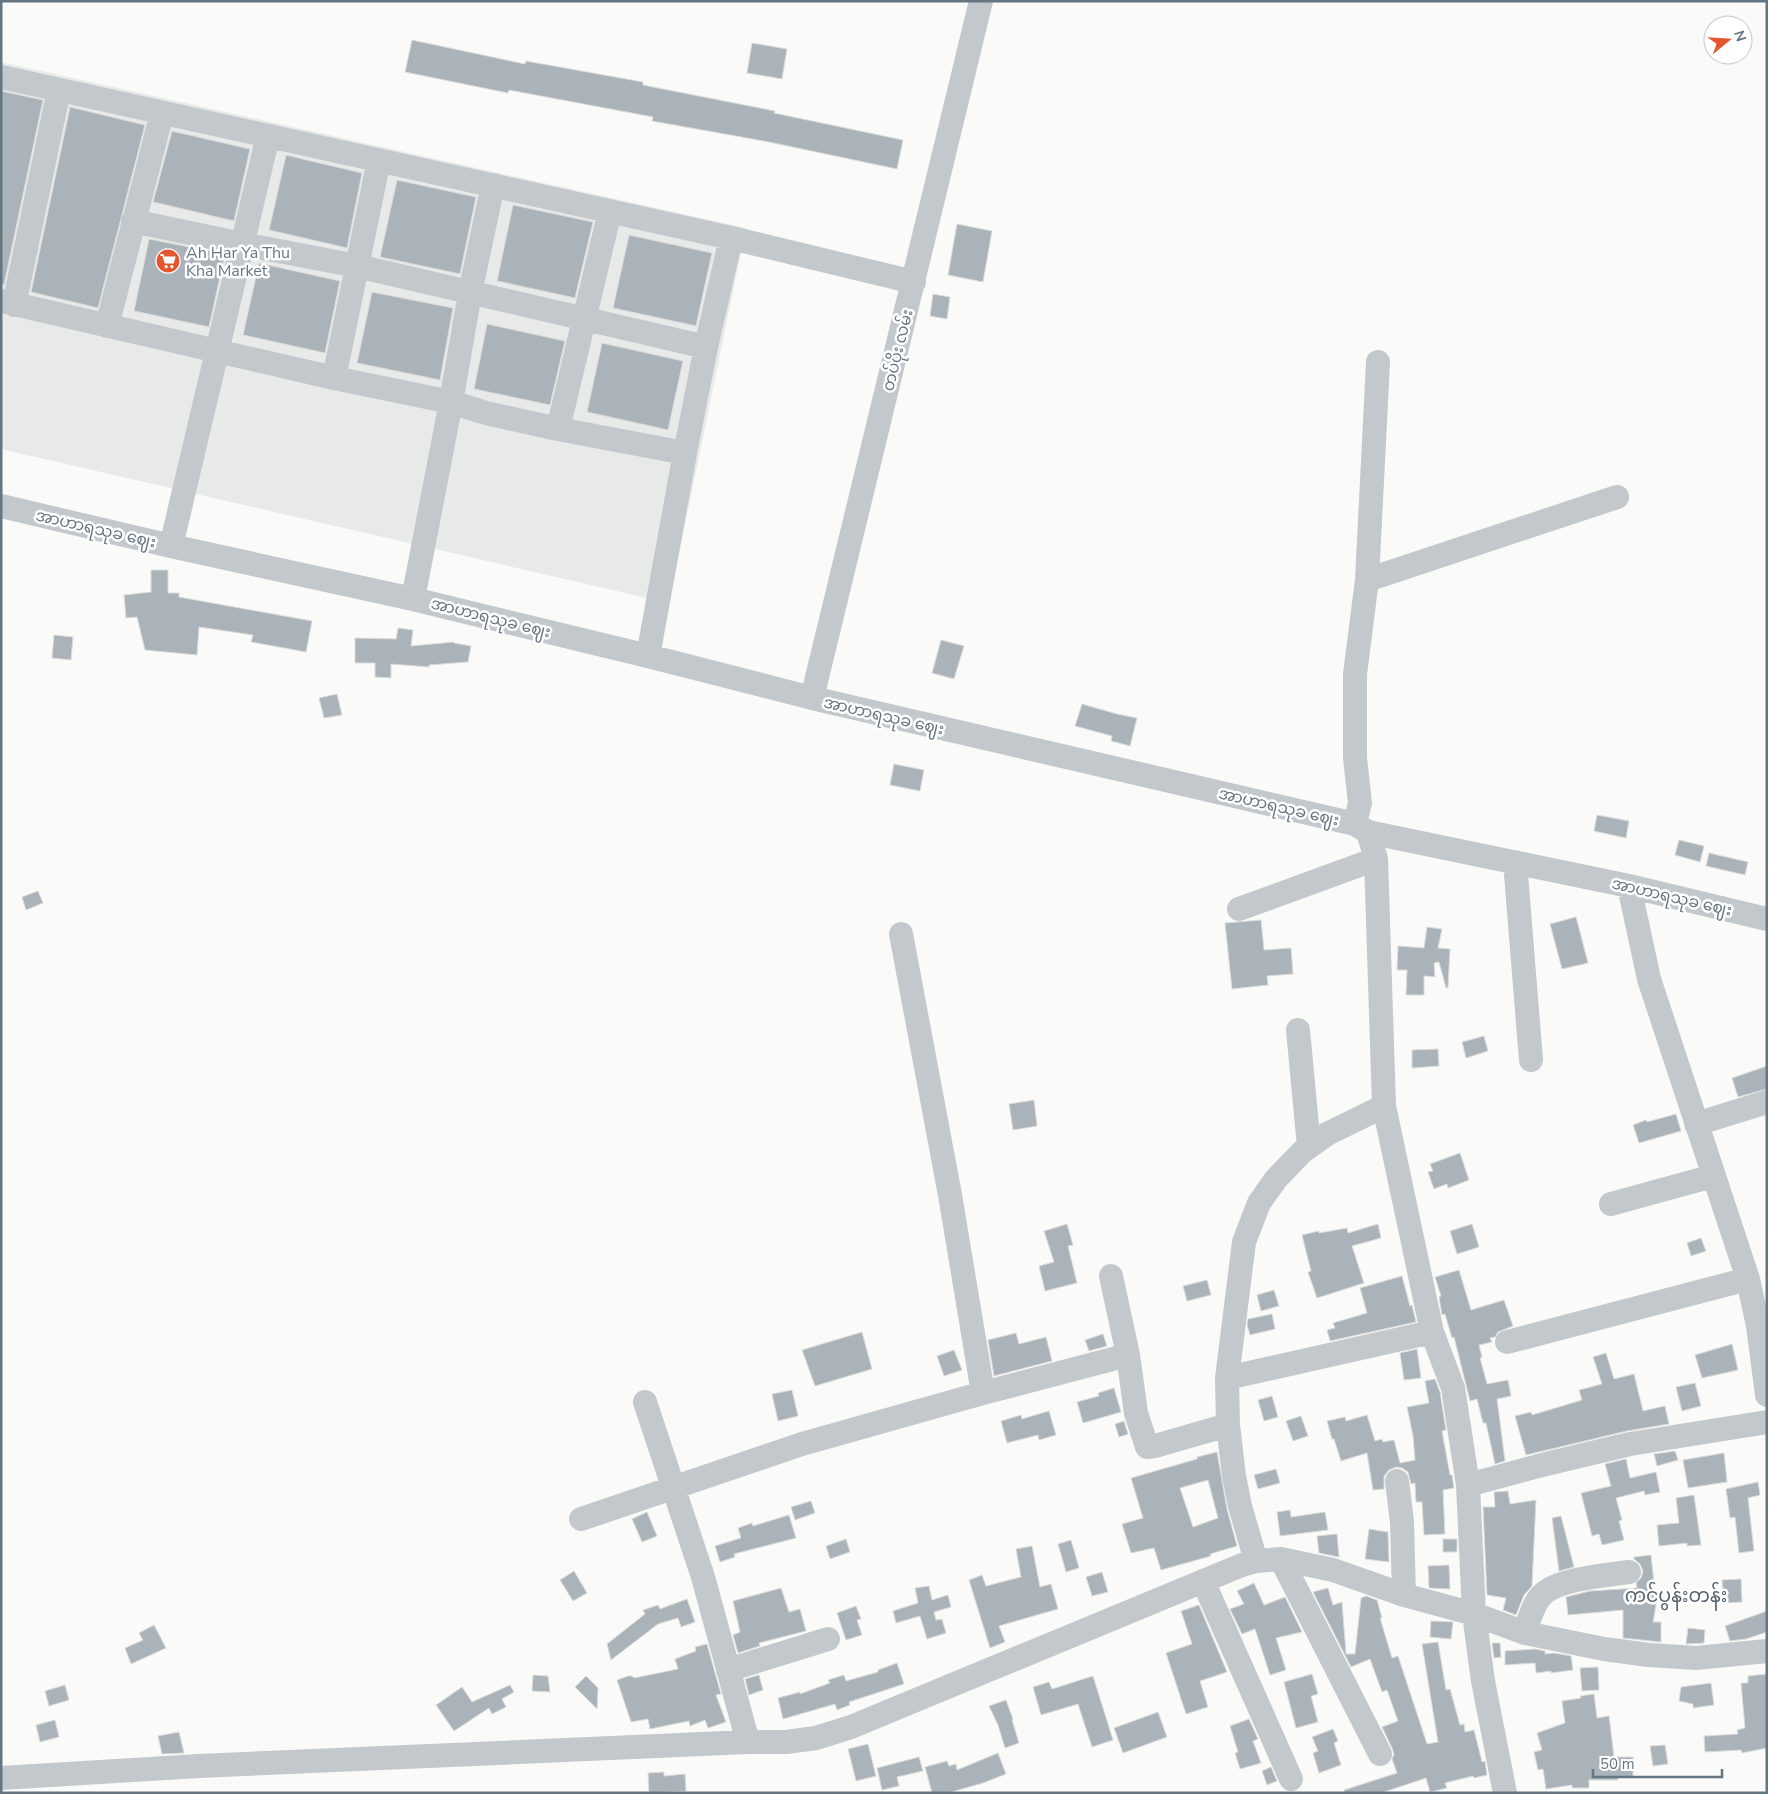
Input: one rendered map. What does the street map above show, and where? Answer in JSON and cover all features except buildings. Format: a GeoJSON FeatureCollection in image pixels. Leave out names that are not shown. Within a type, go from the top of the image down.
{"type":"FeatureCollection","features":[{"type":"Feature","properties":{"kind":"street","name":"တပ်ပိုး လမ်း"},"geometry":{"type":"LineString","coordinates":[[812,698],[981,1]]}},
{"type":"Feature","properties":{"kind":"street"},"geometry":{"type":"LineString","coordinates":[[1,77],[732,238],[914,282]]}},
{"type":"Feature","properties":{"kind":"street"},"geometry":{"type":"LineString","coordinates":[[59,90],[8,303],[334,378],[451,402],[486,413],[558,429],[685,453]]}},
{"type":"Feature","properties":{"kind":"street"},"geometry":{"type":"LineString","coordinates":[[107,326],[162,113]]}},
{"type":"Feature","properties":{"kind":"street"},"geometry":{"type":"LineString","coordinates":[[171,546],[268,136]]}},
{"type":"Feature","properties":{"kind":"street"},"geometry":{"type":"LineString","coordinates":[[334,378],[379,160]]}},
{"type":"Feature","properties":{"kind":"street"},"geometry":{"type":"LineString","coordinates":[[413,599],[470,294],[493,185]]}},
{"type":"Feature","properties":{"kind":"street"},"geometry":{"type":"LineString","coordinates":[[558,429],[610,211]]}},
{"type":"Feature","properties":{"kind":"street"},"geometry":{"type":"LineString","coordinates":[[134,221],[357,266],[470,294],[706,347]]}},
{"type":"Feature","properties":{"kind":"street"},"geometry":{"type":"LineString","coordinates":[[648,656],[706,347],[732,238]]}},
{"type":"Feature","properties":{"kind":"street"},"geometry":{"type":"LineString","coordinates":[[1378,362],[1366,580],[1355,674],[1355,758],[1362,828],[1376,859],[1384,1106],[1432,1332],[1453,1388],[1468,1485],[1474,1614],[1483,1681],[1505,1793]]}},
{"type":"Feature","properties":{"kind":"street"},"geometry":{"type":"LineString","coordinates":[[1366,580],[1617,498]]}},
{"type":"Feature","properties":{"kind":"street","name":"အာဟာရသုခ ဈေး"},"geometry":{"type":"LineString","coordinates":[[1,506],[171,546],[413,599],[812,698],[1362,828],[1767,918]]}},
{"type":"Feature","properties":{"kind":"street"},"geometry":{"type":"LineString","coordinates":[[1238,909],[1376,859]]}},
{"type":"Feature","properties":{"kind":"street"},"geometry":{"type":"LineString","coordinates":[[1515,862],[1531,1060]]}},
{"type":"Feature","properties":{"kind":"street"},"geometry":{"type":"LineString","coordinates":[[1628,886],[1649,979],[1713,1176],[1755,1281],[1758,1326],[1767,1395]]}},
{"type":"Feature","properties":{"kind":"street"},"geometry":{"type":"LineString","coordinates":[[901,934],[950,1195],[983,1393]]}},
{"type":"Feature","properties":{"kind":"street"},"geometry":{"type":"LineString","coordinates":[[1298,1030],[1309,1147]]}},
{"type":"Feature","properties":{"kind":"street"},"geometry":{"type":"LineString","coordinates":[[1696,1124],[1767,1102]]}},
{"type":"Feature","properties":{"kind":"street"},"geometry":{"type":"LineString","coordinates":[[1256,1561],[1240,1506],[1234,1476],[1228,1425],[1227,1378],[1244,1242],[1259,1203],[1276,1179],[1302,1152],[1326,1134],[1384,1106]]}},
{"type":"Feature","properties":{"kind":"street"},"geometry":{"type":"LineString","coordinates":[[1611,1204],[1713,1176]]}},
{"type":"Feature","properties":{"kind":"street"},"geometry":{"type":"LineString","coordinates":[[1111,1276],[1128,1355],[1136,1413],[1147,1447],[1228,1425]]}},
{"type":"Feature","properties":{"kind":"street"},"geometry":{"type":"LineString","coordinates":[[1507,1342],[1755,1281]]}},
{"type":"Feature","properties":{"kind":"street"},"geometry":{"type":"LineString","coordinates":[[1227,1378],[1432,1332]]}},
{"type":"Feature","properties":{"kind":"street"},"geometry":{"type":"LineString","coordinates":[[581,1519],[802,1444],[983,1393],[1128,1355]]}},
{"type":"Feature","properties":{"kind":"street"},"geometry":{"type":"LineString","coordinates":[[645,1402],[703,1578],[748,1742]]}},
{"type":"Feature","properties":{"kind":"street"},"geometry":{"type":"LineString","coordinates":[[1468,1485],[1630,1444],[1767,1422]]}},
{"type":"Feature","properties":{"kind":"street"},"geometry":{"type":"LineString","coordinates":[[1397,1481],[1402,1522],[1404,1595]]}},
{"type":"Feature","properties":{"kind":"street"},"geometry":{"type":"LineString","coordinates":[[1281,1559],[1380,1754]]}},
{"type":"Feature","properties":{"kind":"street"},"geometry":{"type":"LineString","coordinates":[[1,1778],[56,1784],[199,1766],[748,1742],[786,1742],[816,1738],[851,1727],[1242,1565],[1256,1561],[1281,1559],[1333,1570],[1404,1595],[1474,1614],[1524,1633],[1648,1655],[1696,1658],[1767,1651]]}},
{"type":"Feature","properties":{"kind":"street"},"geometry":{"type":"LineString","coordinates":[[1524,1633],[1536,1602],[1552,1588],[1588,1578],[1629,1572]]}},
{"type":"Feature","properties":{"kind":"street"},"geometry":{"type":"LineString","coordinates":[[1203,1581],[1291,1779]]}},
{"type":"Feature","properties":{"kind":"street"},"geometry":{"type":"LineString","coordinates":[[728,1670],[828,1639]]}},
{"type":"Feature","properties":{"kind":"shaded area","name":"Ah Har Ya Thu Kha Market"},"geometry":{"type":"Polygon","coordinates":[[[1,62],[746,228],[669,603],[1,449],[1,62]]]}},
{"type":"Feature","properties":{"kind":"place","name":"Ah Har Ya Thu Kha Market"},"geometry":{"type":"Point","coordinates":[168,261]}},
{"type":"Feature","properties":{"kind":"district","name":"ကင်ပွန်းတန်း"},"geometry":{"type":"Point","coordinates":[1676,1595]}}]}
